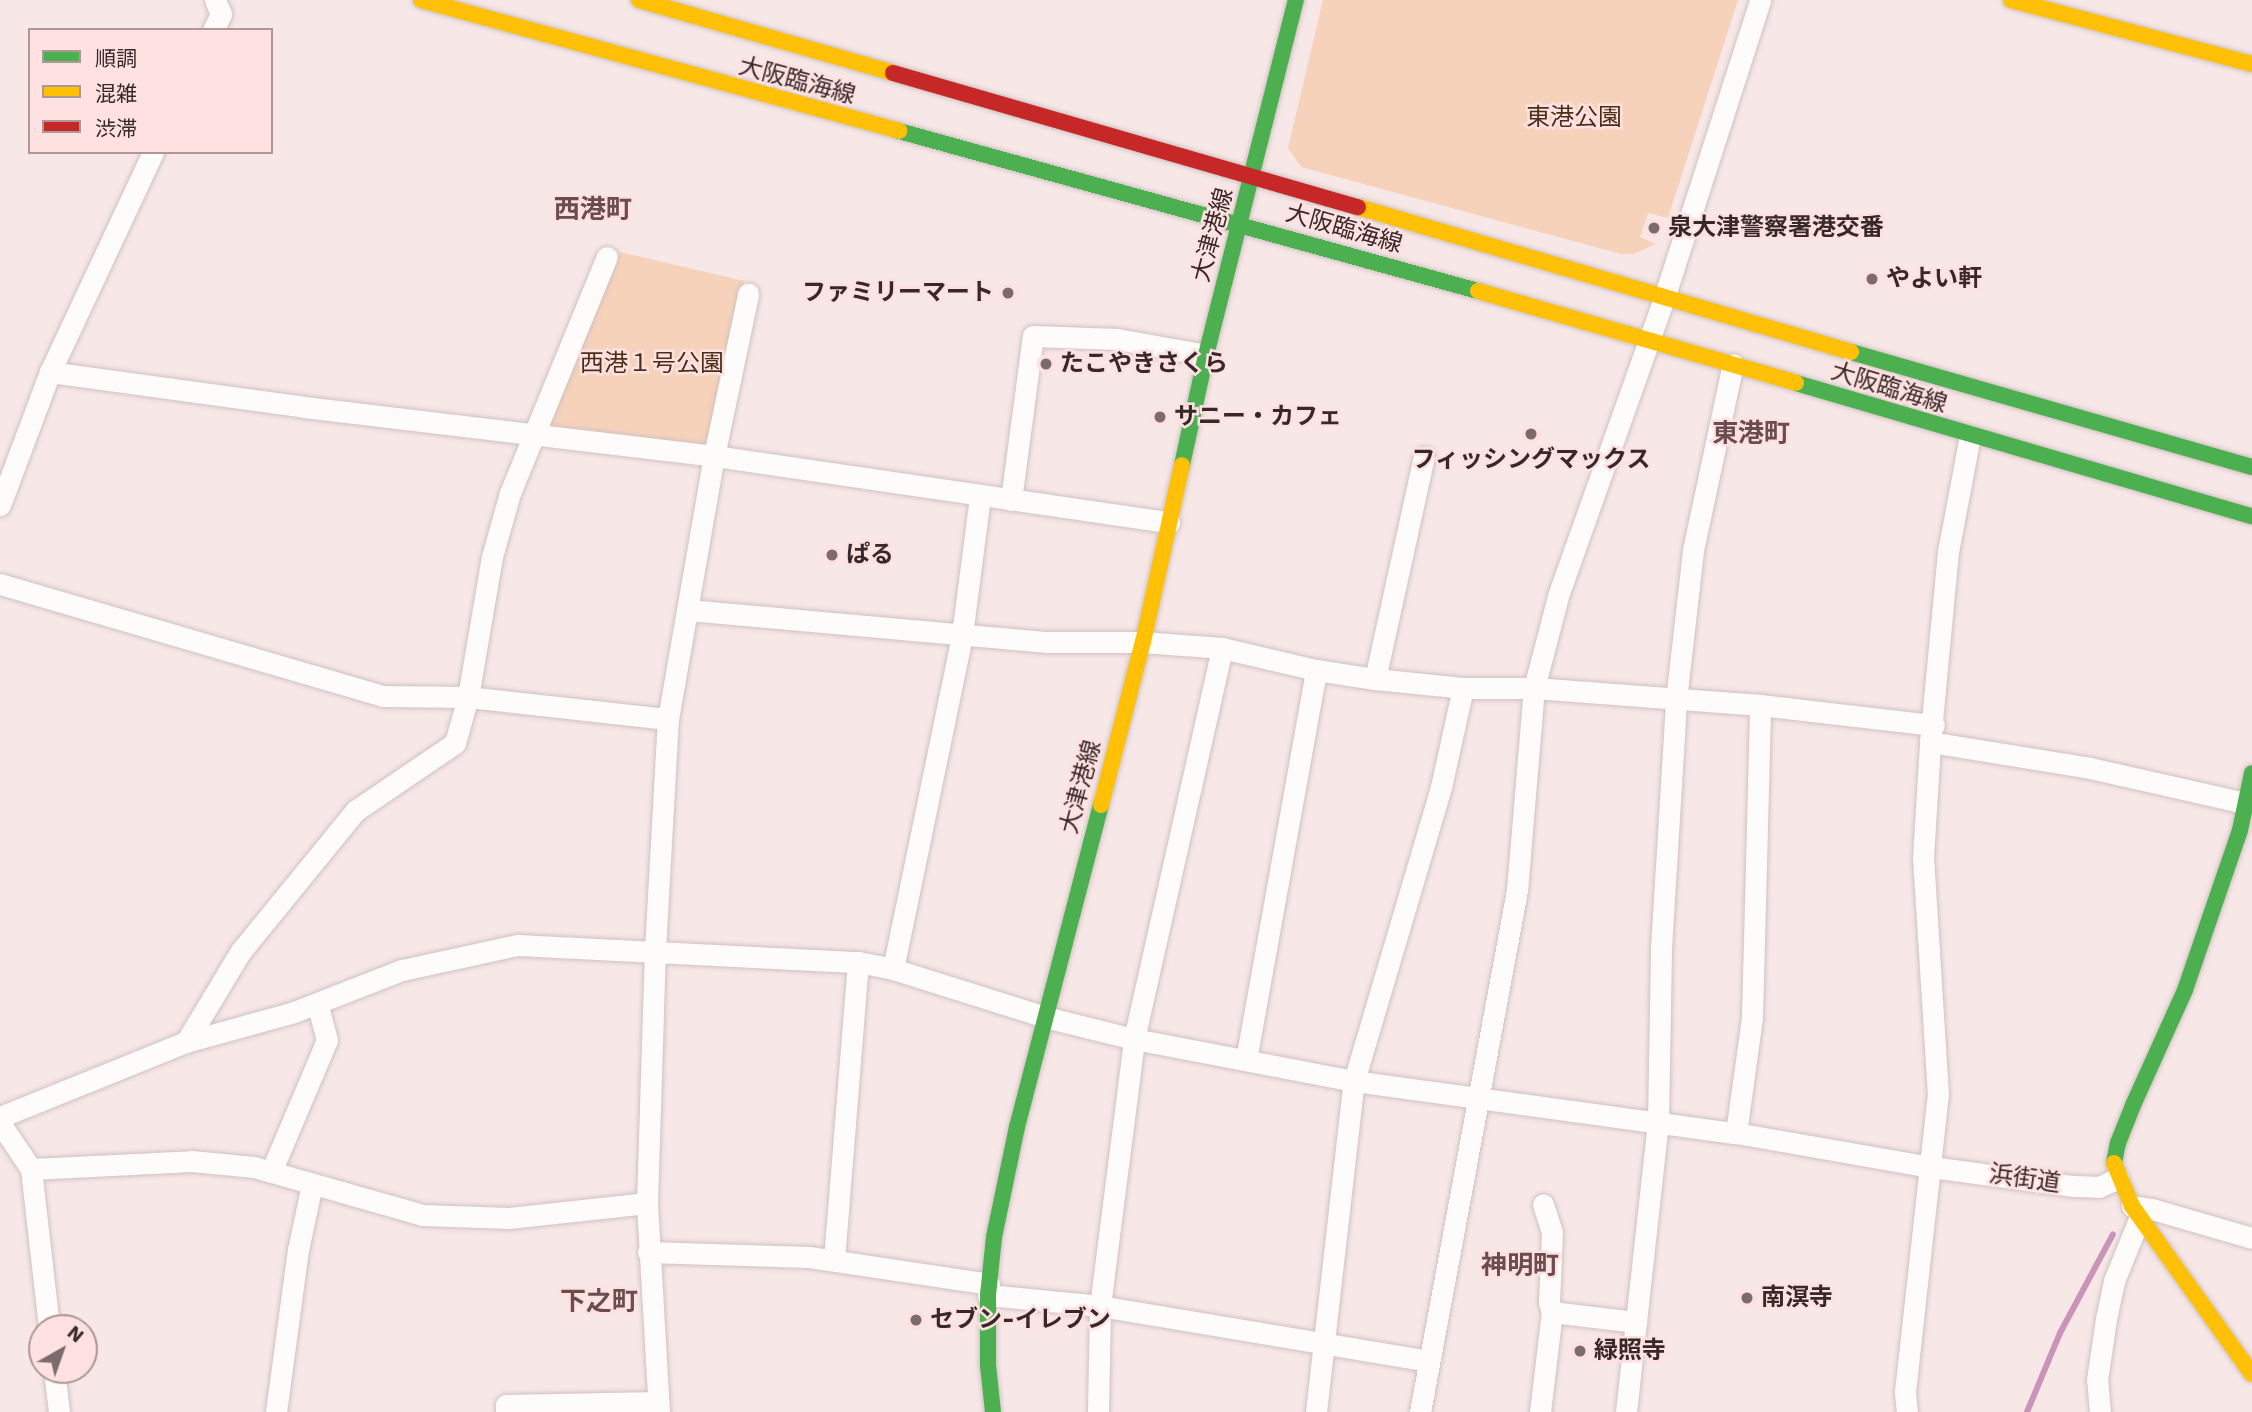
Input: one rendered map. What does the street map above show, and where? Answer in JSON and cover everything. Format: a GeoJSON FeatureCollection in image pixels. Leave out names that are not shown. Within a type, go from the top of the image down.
{"type":"FeatureCollection","features":[{"type":"Feature","properties":{"kind":"main road","name":"大阪臨海線"},"geometry":{"type":"LineString","coordinates":[[421,0],[1650,339],[1970,436],[2252,516]]}},
{"type":"Feature","properties":{"kind":"main road","name":"大阪臨海線"},"geometry":{"type":"LineString","coordinates":[[639,0],[1665,295],[2000,397],[2252,467]]}},
{"type":"Feature","properties":{"kind":"main road","name":"大津港線"},"geometry":{"type":"LineString","coordinates":[[993,1412],[988,1365],[988,1289],[1002,1200],[1045,1017],[1143,642],[1206,355],[1296,0]]}},
{"type":"Feature","properties":{"kind":"main road"},"geometry":{"type":"LineString","coordinates":[[2011,0],[2252,64]]}},
{"type":"Feature","properties":{"kind":"main road"},"geometry":{"type":"LineString","coordinates":[[2252,773],[2240,830],[2185,990],[2118,1143],[2114,1164],[2118,1178],[2136,1212],[2252,1374]]}},
{"type":"Feature","properties":{"kind":"street"},"geometry":{"type":"LineString","coordinates":[[214,28],[221,14],[215,0]]}},
{"type":"Feature","properties":{"kind":"street"},"geometry":{"type":"LineString","coordinates":[[1420,1412],[1517,890],[1534,688],[1559,593],[1665,295],[1760,0]]}},
{"type":"Feature","properties":{"kind":"street"},"geometry":{"type":"LineString","coordinates":[[0,505],[50,372],[152,154]]}},
{"type":"Feature","properties":{"kind":"street"},"geometry":{"type":"LineString","coordinates":[[186,1042],[241,951],[355,811],[455,743],[468,697],[492,557],[510,493],[537,433],[607,257]]}},
{"type":"Feature","properties":{"kind":"street"},"geometry":{"type":"LineString","coordinates":[[506,1412],[506,1405],[658,1407],[647,1203],[655,950],[668,719],[714,456],[748,294]]}},
{"type":"Feature","properties":{"kind":"street"},"geometry":{"type":"LineString","coordinates":[[1011,500],[1033,336],[1117,339],[1206,355]]}},
{"type":"Feature","properties":{"kind":"street"},"geometry":{"type":"LineString","coordinates":[[1626,1412],[1658,1122],[1662,934],[1676,700],[1693,550],[1733,364]]}},
{"type":"Feature","properties":{"kind":"street"},"geometry":{"type":"LineString","coordinates":[[50,372],[304,407],[714,456],[1169,522]]}},
{"type":"Feature","properties":{"kind":"street"},"geometry":{"type":"LineString","coordinates":[[1907,1412],[1905,1392],[1938,1095],[1923,858],[1948,552],[1970,436]]}},
{"type":"Feature","properties":{"kind":"street"},"geometry":{"type":"LineString","coordinates":[[1375,679],[1424,457]]}},
{"type":"Feature","properties":{"kind":"street"},"geometry":{"type":"LineString","coordinates":[[893,969],[962,635],[980,496]]}},
{"type":"Feature","properties":{"kind":"street"},"geometry":{"type":"LineString","coordinates":[[0,584],[383,696],[468,697],[668,719]]}},
{"type":"Feature","properties":{"kind":"street"},"geometry":{"type":"LineString","coordinates":[[688,610],[1048,642],[1143,642],[1222,648],[1316,670],[1375,679],[1463,688],[1534,688],[1760,705],[1932,734],[2245,803]]}},
{"type":"Feature","properties":{"kind":"street"},"geometry":{"type":"LineString","coordinates":[[1098,1412],[1100,1306],[1134,1040],[1222,648]]}},
{"type":"Feature","properties":{"kind":"street"},"geometry":{"type":"LineString","coordinates":[[1246,1060],[1316,670]]}},
{"type":"Feature","properties":{"kind":"street"},"geometry":{"type":"LineString","coordinates":[[1316,1412],[1354,1081],[1441,787],[1463,688]]}},
{"type":"Feature","properties":{"kind":"street"},"geometry":{"type":"LineString","coordinates":[[1736,1133],[1752,1017],[1760,705]]}},
{"type":"Feature","properties":{"kind":"street","name":"浜街道"},"geometry":{"type":"LineString","coordinates":[[0,1117],[186,1042],[317,1003],[402,970],[518,945],[858,962],[893,969],[1045,1017],[1134,1040],[1354,1081],[1736,1133],[1931,1167],[2086,1187],[2099,1187],[2118,1178]]}},
{"type":"Feature","properties":{"kind":"street"},"geometry":{"type":"LineString","coordinates":[[834,1260],[858,962]]}},
{"type":"Feature","properties":{"kind":"street"},"geometry":{"type":"LineString","coordinates":[[271,1172],[327,1040],[317,1003]]}},
{"type":"Feature","properties":{"kind":"street"},"geometry":{"type":"LineString","coordinates":[[0,1123],[32,1168],[48,1314]]}},
{"type":"Feature","properties":{"kind":"street"},"geometry":{"type":"LineString","coordinates":[[32,1168],[192,1161],[254,1167],[422,1215],[509,1217],[647,1203]]}},
{"type":"Feature","properties":{"kind":"street"},"geometry":{"type":"LineString","coordinates":[[276,1412],[298,1250],[312,1184]]}},
{"type":"Feature","properties":{"kind":"street"},"geometry":{"type":"LineString","coordinates":[[1540,1412],[1552,1312],[1549,1303],[1552,1232],[1543,1204]]}},
{"type":"Feature","properties":{"kind":"street"},"geometry":{"type":"LineString","coordinates":[[2100,1412],[2097,1380],[2106,1318],[2114,1281],[2136,1212],[2152,1209],[2252,1238]]}},
{"type":"Feature","properties":{"kind":"street"},"geometry":{"type":"LineString","coordinates":[[648,1252],[834,1260],[988,1289],[1428,1362]]}},
{"type":"Feature","properties":{"kind":"street"},"geometry":{"type":"LineString","coordinates":[[1552,1312],[1636,1322]]}},
{"type":"Feature","properties":{"kind":"street"},"geometry":{"type":"LineString","coordinates":[[55,1384],[58,1412]]}},
{"type":"Feature","properties":{"kind":"green space","name":"東港公園"},"geometry":{"type":"Polygon","coordinates":[[[1323,0],[1738,0],[1668,218],[1648,213],[1640,237],[1656,244],[1633,254],[1621,254],[1301,167],[1288,148],[1323,0]]]}},
{"type":"Feature","properties":{"kind":"green space","name":"西港１号公園"},"geometry":{"type":"Polygon","coordinates":[[[620,252],[744,281],[709,448],[546,429],[620,252]]]}},
{"type":"Feature","properties":{"kind":"waterway"},"geometry":{"type":"LineString","coordinates":[[2027,1412],[2060,1333],[2113,1234]]}},
{"type":"Feature","properties":{"kind":"traffic: fast"},"geometry":{"type":"LineString","coordinates":[[1182,465],[1206,355],[1296,0]]}},
{"type":"Feature","properties":{"kind":"traffic: fast"},"geometry":{"type":"LineString","coordinates":[[899,131],[1478,291]]}},
{"type":"Feature","properties":{"kind":"traffic: fast"},"geometry":{"type":"LineString","coordinates":[[1851,352],[2252,467]]}},
{"type":"Feature","properties":{"kind":"traffic: fast"},"geometry":{"type":"LineString","coordinates":[[1796,383],[2252,516]]}},
{"type":"Feature","properties":{"kind":"traffic: fast"},"geometry":{"type":"LineString","coordinates":[[2114,1163],[2118,1143],[2134,1103],[2185,990],[2240,830],[2252,773]]}},
{"type":"Feature","properties":{"kind":"traffic: fast"},"geometry":{"type":"LineString","coordinates":[[993,1412],[988,1365],[988,1295],[994,1237],[1017,1127],[1101,805]]}},
{"type":"Feature","properties":{"kind":"traffic: slow"},"geometry":{"type":"LineString","coordinates":[[421,0],[899,131]]}},
{"type":"Feature","properties":{"kind":"traffic: slow"},"geometry":{"type":"LineString","coordinates":[[639,0],[893,73]]}},
{"type":"Feature","properties":{"kind":"traffic: slow"},"geometry":{"type":"LineString","coordinates":[[2011,0],[2252,64]]}},
{"type":"Feature","properties":{"kind":"traffic: slow"},"geometry":{"type":"LineString","coordinates":[[1358,207],[1851,352]]}},
{"type":"Feature","properties":{"kind":"traffic: slow"},"geometry":{"type":"LineString","coordinates":[[1478,291],[1796,383]]}},
{"type":"Feature","properties":{"kind":"traffic: slow"},"geometry":{"type":"LineString","coordinates":[[1101,805],[1143,642],[1182,465]]}},
{"type":"Feature","properties":{"kind":"traffic: slow"},"geometry":{"type":"LineString","coordinates":[[2114,1163],[2132,1206],[2252,1374]]}},
{"type":"Feature","properties":{"kind":"traffic: jam"},"geometry":{"type":"LineString","coordinates":[[893,73],[1358,207]]}},
{"type":"Feature","properties":{"kind":"place","name":"泉大津警察署港交番"},"geometry":{"type":"Point","coordinates":[1654,228]}},
{"type":"Feature","properties":{"kind":"place","name":"やよい軒"},"geometry":{"type":"Point","coordinates":[1872,279]}},
{"type":"Feature","properties":{"kind":"place","name":"ファミリーマート"},"geometry":{"type":"Point","coordinates":[1008,293]}},
{"type":"Feature","properties":{"kind":"place","name":"たこやきさくら"},"geometry":{"type":"Point","coordinates":[1046,364]}},
{"type":"Feature","properties":{"kind":"place","name":"サニー・カフェ"},"geometry":{"type":"Point","coordinates":[1160,417]}},
{"type":"Feature","properties":{"kind":"place","name":"フィッシングマックス"},"geometry":{"type":"Point","coordinates":[1531,434]}},
{"type":"Feature","properties":{"kind":"place","name":"ぱる"},"geometry":{"type":"Point","coordinates":[832,555]}},
{"type":"Feature","properties":{"kind":"place","name":"南溟寺"},"geometry":{"type":"Point","coordinates":[1747,1298]}},
{"type":"Feature","properties":{"kind":"place","name":"セブン-イレブン"},"geometry":{"type":"Point","coordinates":[916,1320]}},
{"type":"Feature","properties":{"kind":"place","name":"緑照寺"},"geometry":{"type":"Point","coordinates":[1580,1351]}},
{"type":"Feature","properties":{"kind":"district","name":"西港町"},"geometry":{"type":"Point","coordinates":[593,210]}},
{"type":"Feature","properties":{"kind":"district","name":"東港町"},"geometry":{"type":"Point","coordinates":[1751,434]}},
{"type":"Feature","properties":{"kind":"district","name":"神明町"},"geometry":{"type":"Point","coordinates":[1520,1266]}},
{"type":"Feature","properties":{"kind":"district","name":"下之町"},"geometry":{"type":"Point","coordinates":[599,1302]}}]}
